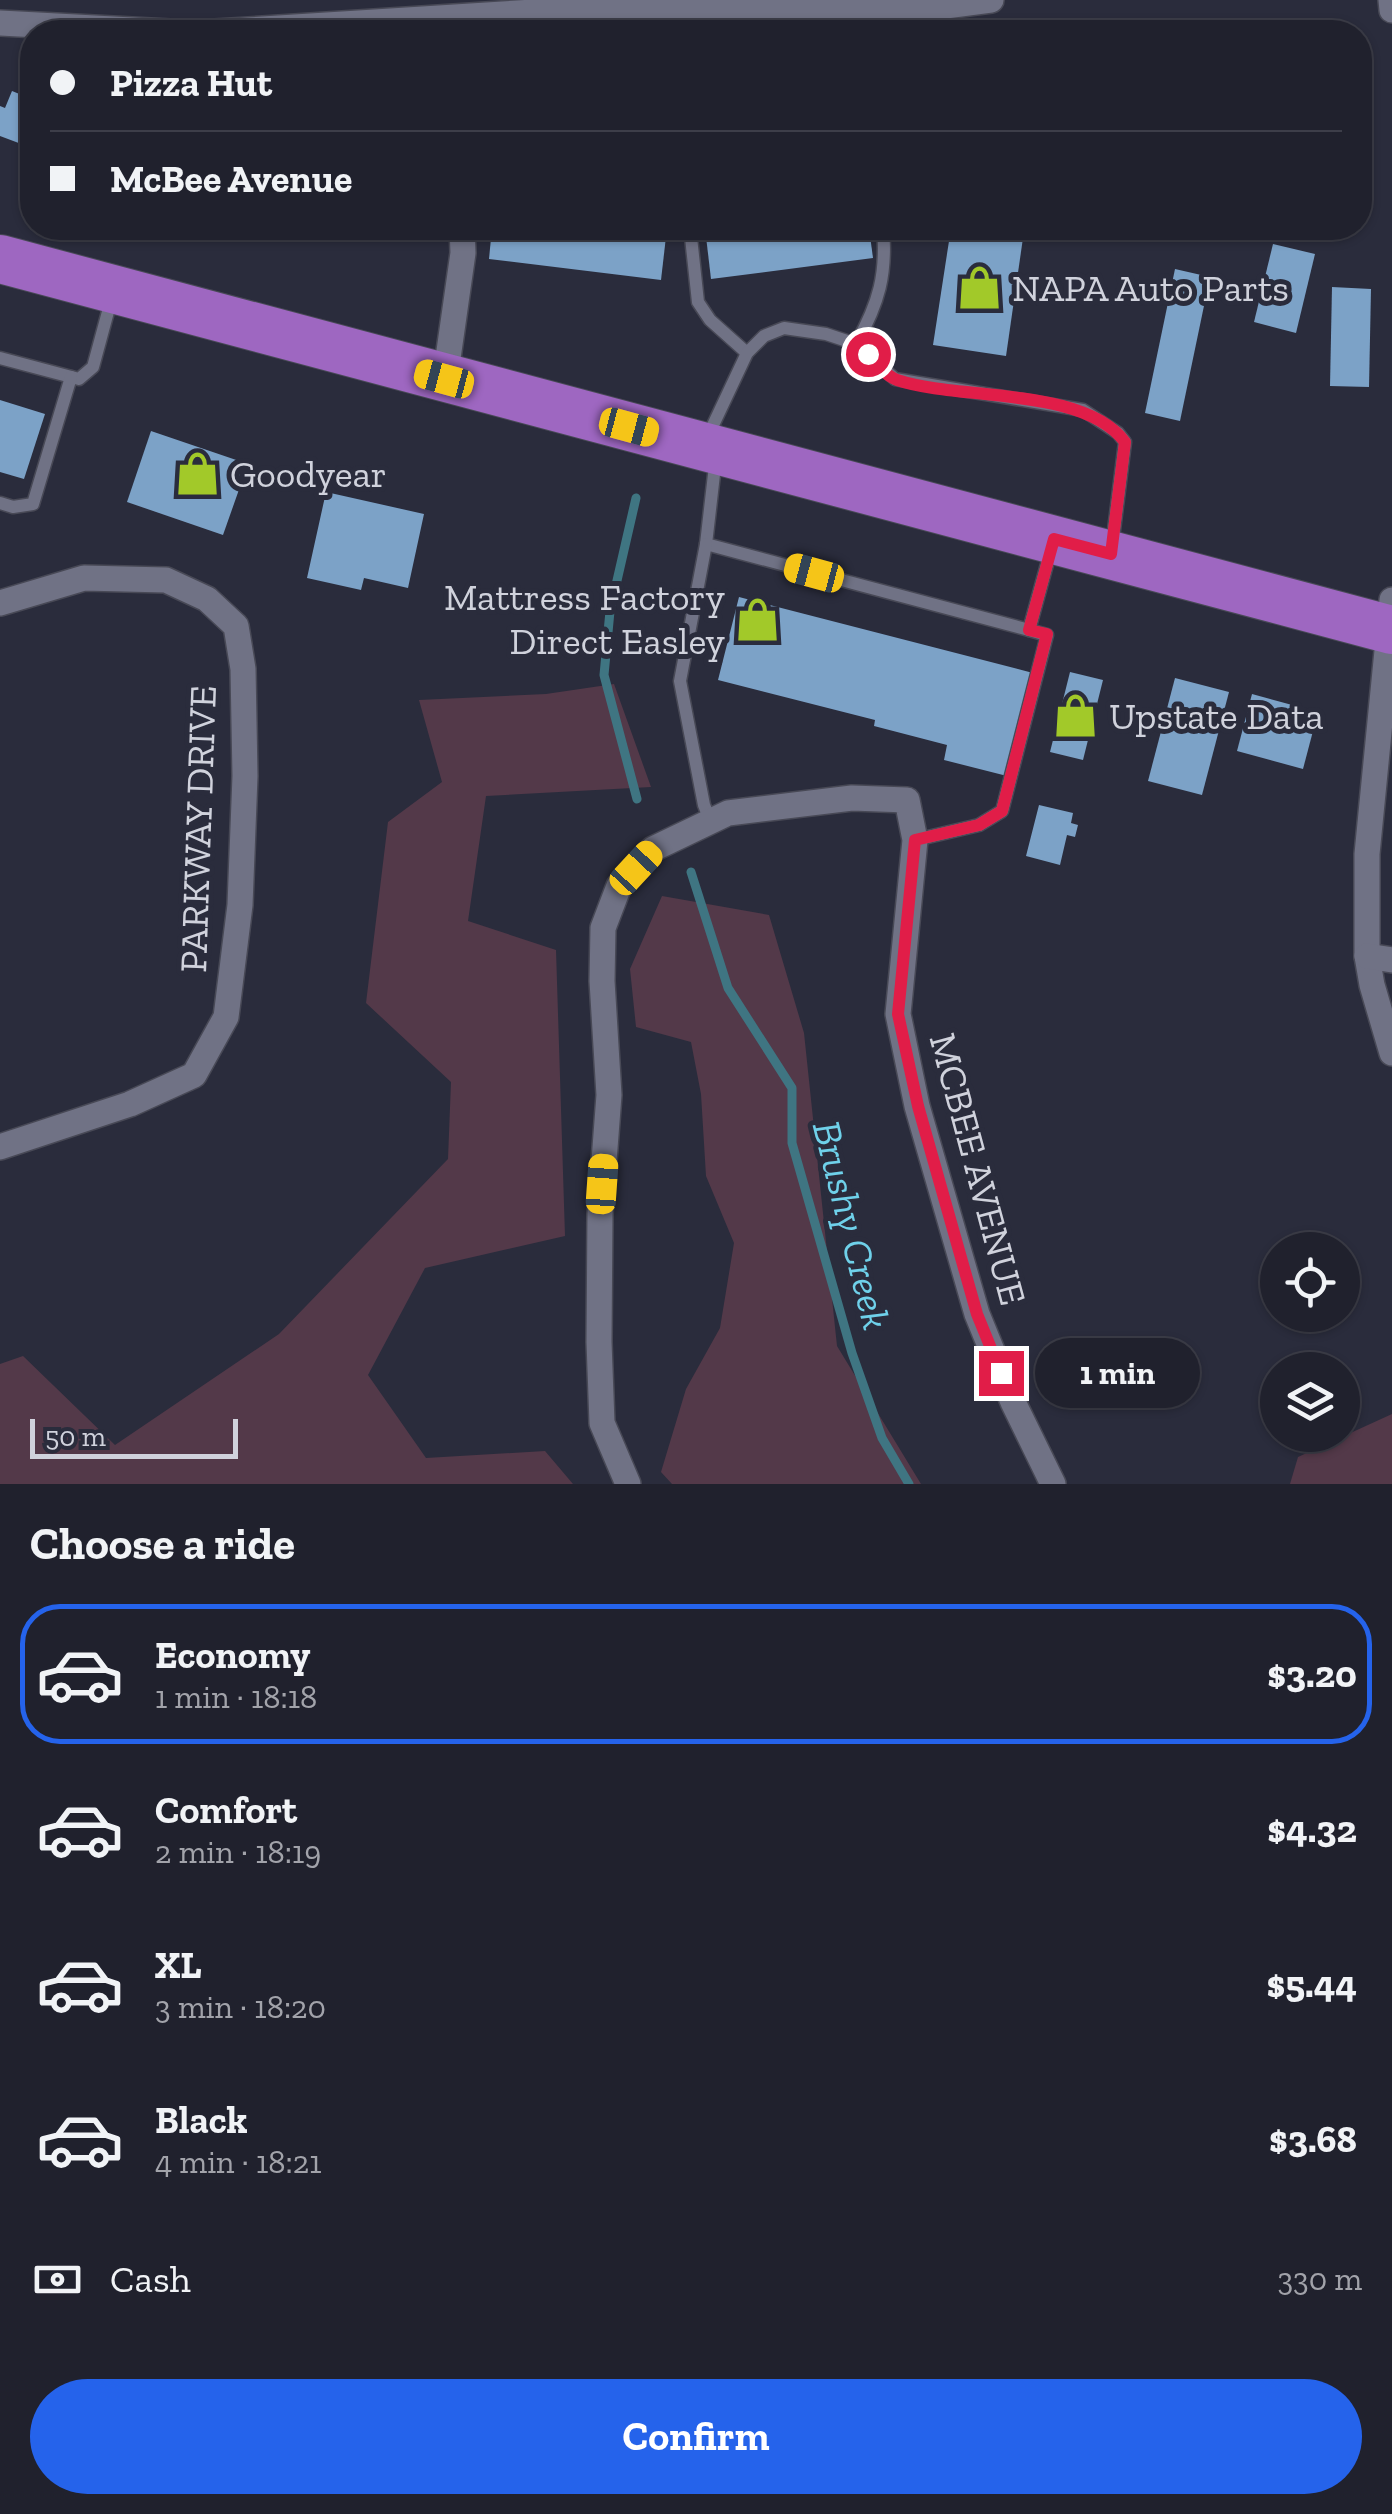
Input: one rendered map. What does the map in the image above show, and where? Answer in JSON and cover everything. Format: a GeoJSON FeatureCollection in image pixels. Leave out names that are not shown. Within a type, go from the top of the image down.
{"type":"FeatureCollection","features":[{"type":"Feature","properties":{"kind":"highway"},"geometry":{"type":"LineString","coordinates":[[0,259],[1111,554],[1391,620]]}},
{"type":"Feature","properties":{"kind":"street"},"geometry":{"type":"LineString","coordinates":[[385,20],[533,12],[898,6],[991,0]]}},
{"type":"Feature","properties":{"kind":"street"},"geometry":{"type":"LineString","coordinates":[[1391,0],[1392,10]]}},
{"type":"Feature","properties":{"kind":"street"},"geometry":{"type":"LineString","coordinates":[[444,379],[462,240]]}},
{"type":"Feature","properties":{"kind":"street","name":"PARKWAY DRIVE"},"geometry":{"type":"LineString","coordinates":[[0,603],[84,578],[166,580],[207,600],[236,626],[243,670],[245,776],[240,905],[226,1017],[194,1075],[130,1104],[0,1147]]}},
{"type":"Feature","properties":{"kind":"street"},"geometry":{"type":"LineString","coordinates":[[1391,620],[1385,726],[1367,854],[1380,958],[1372,985],[1392,1053]]}},
{"type":"Feature","properties":{"kind":"street","name":"MCBEE AVENUE"},"geometry":{"type":"LineString","coordinates":[[710,820],[728,813],[852,798],[907,800],[915,840],[898,1014],[977,1314],[1052,1484]]}},
{"type":"Feature","properties":{"kind":"street"},"geometry":{"type":"LineString","coordinates":[[628,1484],[602,1424],[600,1214],[608,1095],[602,928],[619,886],[653,849],[710,820]]}},
{"type":"Feature","properties":{"kind":"lane"},"geometry":{"type":"LineString","coordinates":[[691,240],[698,302],[710,320],[747,354]]}},
{"type":"Feature","properties":{"kind":"lane"},"geometry":{"type":"LineString","coordinates":[[856,344],[874,312],[886,262],[883,240]]}},
{"type":"Feature","properties":{"kind":"lane"},"geometry":{"type":"LineString","coordinates":[[0,358],[79,379],[93,367],[114,290]]}},
{"type":"Feature","properties":{"kind":"lane"},"geometry":{"type":"LineString","coordinates":[[710,820],[680,682],[706,544],[710,448],[747,354],[764,336],[784,328],[826,334],[856,344],[894,379],[1083,410],[1125,442],[1111,554]]}},
{"type":"Feature","properties":{"kind":"lane"},"geometry":{"type":"LineString","coordinates":[[0,504],[33,504],[71,377]]}},
{"type":"Feature","properties":{"kind":"lane"},"geometry":{"type":"LineString","coordinates":[[1029,630],[1054,539]]}},
{"type":"Feature","properties":{"kind":"lane"},"geometry":{"type":"LineString","coordinates":[[706,544],[1047,634],[1002,811],[979,825],[915,840]]}},
{"type":"Feature","properties":{"kind":"shaded area"},"geometry":{"type":"Polygon","coordinates":[[[614,684],[651,787],[486,796],[468,921],[556,950],[565,1236],[425,1268],[368,1375],[426,1458],[545,1451],[573,1484],[0,1484],[0,1364],[23,1356],[115,1445],[279,1334],[448,1159],[451,1082],[366,1003],[388,822],[442,782],[419,700],[546,694],[614,684]]]}},
{"type":"Feature","properties":{"kind":"shaded area"},"geometry":{"type":"Polygon","coordinates":[[[662,896],[769,915],[804,1033],[837,1346],[921,1484],[672,1484],[661,1472],[686,1389],[720,1328],[734,1243],[706,1176],[701,1094],[691,1042],[636,1027],[630,969],[662,896]]]}},
{"type":"Feature","properties":{"kind":"shaded area"},"geometry":{"type":"Polygon","coordinates":[[[1392,1414],[1392,1484],[1290,1484],[1298,1457],[1309,1452],[1360,1452],[1360,1429],[1392,1414]]]}},
{"type":"Feature","properties":{"kind":"building"},"geometry":{"type":"Polygon","coordinates":[[[12,91],[20,94],[20,144],[0,136],[0,106],[5,108],[12,91]]]}},
{"type":"Feature","properties":{"kind":"building"},"geometry":{"type":"Polygon","coordinates":[[[491,240],[666,240],[661,280],[489,259],[491,240]]]}},
{"type":"Feature","properties":{"kind":"building"},"geometry":{"type":"Polygon","coordinates":[[[706,240],[871,240],[873,258],[711,279],[706,240]]]}},
{"type":"Feature","properties":{"kind":"building","name":"NAPA Auto Parts"},"geometry":{"type":"Polygon","coordinates":[[[949,240],[1023,240],[1006,356],[933,345],[949,240]]]}},
{"type":"Feature","properties":{"kind":"building"},"geometry":{"type":"Polygon","coordinates":[[[1273,244],[1315,254],[1296,333],[1254,322],[1273,244]]]}},
{"type":"Feature","properties":{"kind":"building"},"geometry":{"type":"Polygon","coordinates":[[[1175,269],[1210,277],[1180,421],[1145,413],[1175,269]]]}},
{"type":"Feature","properties":{"kind":"building"},"geometry":{"type":"Polygon","coordinates":[[[1332,287],[1371,289],[1369,387],[1330,386],[1332,287]]]}},
{"type":"Feature","properties":{"kind":"building"},"geometry":{"type":"Polygon","coordinates":[[[0,400],[45,414],[24,479],[0,472],[0,400]]]}},
{"type":"Feature","properties":{"kind":"building"},"geometry":{"type":"Polygon","coordinates":[[[151,431],[248,464],[223,535],[127,502],[151,431]]]}},
{"type":"Feature","properties":{"kind":"building"},"geometry":{"type":"Polygon","coordinates":[[[326,492],[424,514],[408,588],[364,578],[361,590],[307,578],[326,492]]]}},
{"type":"Feature","properties":{"kind":"building"},"geometry":{"type":"Polygon","coordinates":[[[739,597],[1033,673],[1007,776],[944,760],[947,745],[874,726],[875,720],[718,680],[739,597]]]}},
{"type":"Feature","properties":{"kind":"building","name":"Upstate Data"},"geometry":{"type":"Polygon","coordinates":[[[1070,672],[1103,680],[1083,760],[1050,752],[1070,672]]]}},
{"type":"Feature","properties":{"kind":"building"},"geometry":{"type":"Polygon","coordinates":[[[1175,678],[1229,692],[1202,795],[1148,781],[1175,678]]]}},
{"type":"Feature","properties":{"kind":"building"},"geometry":{"type":"Polygon","coordinates":[[[1252,694],[1318,712],[1303,769],[1237,751],[1252,694]]]}},
{"type":"Feature","properties":{"kind":"building"},"geometry":{"type":"Polygon","coordinates":[[[1039,805],[1073,813],[1071,823],[1078,825],[1075,837],[1067,835],[1060,865],[1026,856],[1039,805]]]}},
{"type":"Feature","properties":{"kind":"waterway","name":"Brushy Creek"},"geometry":{"type":"LineString","coordinates":[[636,498],[610,611],[604,675],[637,799]]}},
{"type":"Feature","properties":{"kind":"waterway","name":"Brushy Creek"},"geometry":{"type":"LineString","coordinates":[[691,872],[728,988],[792,1088],[792,1143],[852,1353],[882,1438],[909,1484]]}},
{"type":"Feature","properties":{"kind":"place","name":"NAPA Auto Parts"},"geometry":{"type":"Point","coordinates":[979,288]}},
{"type":"Feature","properties":{"kind":"place","name":"Goodyear"},"geometry":{"type":"Point","coordinates":[197,474]}},
{"type":"Feature","properties":{"kind":"place","name":"Mattress Factory Direct Easley"},"geometry":{"type":"Point","coordinates":[758,619]}},
{"type":"Feature","properties":{"kind":"place","name":"Upstate Data"},"geometry":{"type":"Point","coordinates":[1076,716]}},
{"type":"Feature","properties":{"kind":"route"},"geometry":{"type":"LineString","coordinates":[[868,354],[894,379],[1083,410],[1125,442],[1111,554],[1054,539],[1029,630],[1047,634],[1002,811],[979,825],[915,840],[898,1014],[918,1106],[977,1314],[1001,1373]]}}]}
